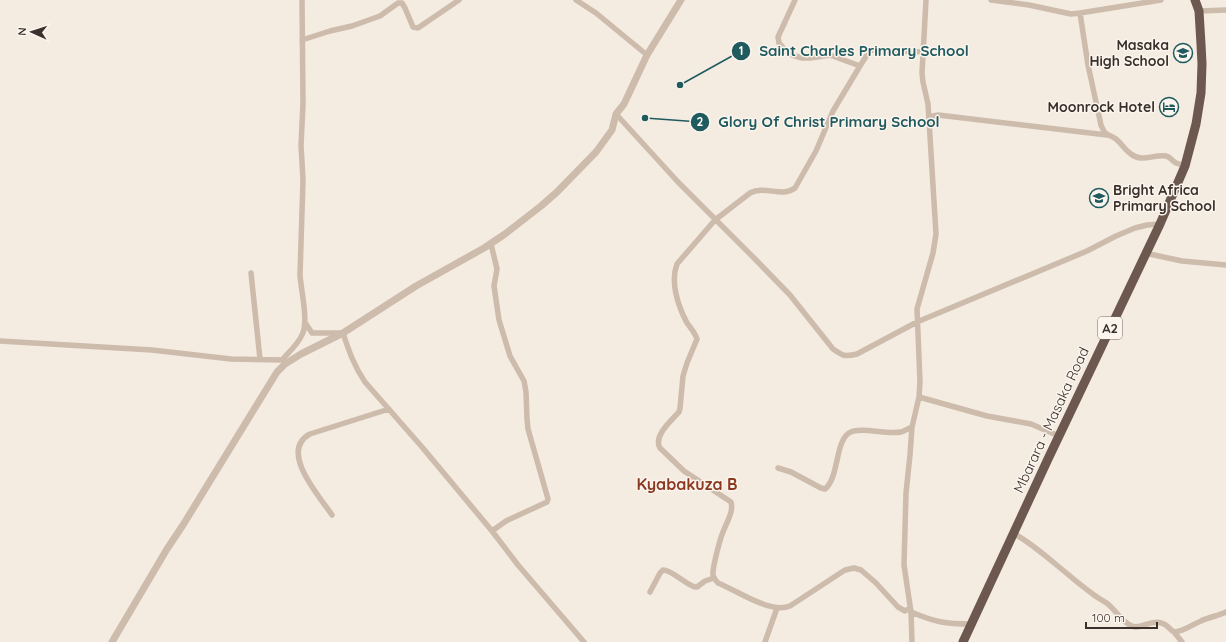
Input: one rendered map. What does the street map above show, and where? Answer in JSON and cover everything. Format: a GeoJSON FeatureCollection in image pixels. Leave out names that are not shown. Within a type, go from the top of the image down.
{"type":"FeatureCollection","features":[{"type":"Feature","properties":{"kind":"highway","name":"Mbarara - Masaka Road"},"geometry":{"type":"LineString","coordinates":[[963,642],[1145,253],[1160,224],[1185,166],[1196,124],[1202,64],[1198,11],[1195,0]]}},
{"type":"Feature","properties":{"kind":"street"},"geometry":{"type":"LineString","coordinates":[[302,0],[303,104],[301,144],[303,180],[300,275],[301,289],[306,324],[312,333],[343,333]]}},
{"type":"Feature","properties":{"kind":"street"},"geometry":{"type":"LineString","coordinates":[[302,40],[352,26],[380,16],[398,3],[402,4],[405,8],[413,27],[418,28],[459,0]]}},
{"type":"Feature","properties":{"kind":"street"},"geometry":{"type":"LineString","coordinates":[[576,0],[596,13],[647,55]]}},
{"type":"Feature","properties":{"kind":"street"},"geometry":{"type":"LineString","coordinates":[[112,642],[167,549],[272,379],[281,368],[293,359],[325,341],[343,333],[416,286],[491,244],[541,206],[596,152],[612,130],[616,114],[624,104],[647,55],[681,0]]}},
{"type":"Feature","properties":{"kind":"street"},"geometry":{"type":"LineString","coordinates":[[795,0],[778,37],[779,43],[787,52],[802,58],[830,55],[860,66]]}},
{"type":"Feature","properties":{"kind":"street"},"geometry":{"type":"LineString","coordinates":[[912,642],[911,610],[904,565],[906,493],[912,427],[920,382],[917,309],[933,253],[936,234],[928,104],[923,78],[926,0]]}},
{"type":"Feature","properties":{"kind":"street"},"geometry":{"type":"LineString","coordinates":[[992,0],[1071,14],[1080,14],[1161,0]]}},
{"type":"Feature","properties":{"kind":"street"},"geometry":{"type":"LineString","coordinates":[[1198,11],[1226,10]]}},
{"type":"Feature","properties":{"kind":"street"},"geometry":{"type":"LineString","coordinates":[[1080,14],[1088,66],[1101,125],[1107,135]]}},
{"type":"Feature","properties":{"kind":"street"},"geometry":{"type":"LineString","coordinates":[[924,52],[870,50],[833,111],[816,151],[795,188],[786,192],[756,190],[715,220],[677,264],[675,270],[676,290],[681,309],[697,339],[687,362],[683,376],[679,412],[661,433],[658,441],[660,448],[684,471],[732,502],[732,511],[720,538],[714,568],[714,578],[718,583],[754,600],[776,608],[785,608],[845,570],[854,568],[861,570],[867,575],[901,609],[905,611],[911,610],[931,620],[939,622],[950,624],[971,624]]}},
{"type":"Feature","properties":{"kind":"street"},"geometry":{"type":"LineString","coordinates":[[928,104],[938,115]]}},
{"type":"Feature","properties":{"kind":"street"},"geometry":{"type":"LineString","coordinates":[[616,114],[678,182],[790,295],[832,349],[841,355],[847,356],[857,354],[917,322],[1087,251],[1135,228],[1160,224]]}},
{"type":"Feature","properties":{"kind":"street"},"geometry":{"type":"LineString","coordinates":[[929,117],[938,115],[1107,135],[1116,139],[1126,151],[1137,158],[1144,159],[1154,156],[1167,156],[1177,163],[1185,166]]}},
{"type":"Feature","properties":{"kind":"street"},"geometry":{"type":"LineString","coordinates":[[491,244],[497,269],[494,286],[499,320],[510,356],[524,381],[528,429],[548,498],[547,502],[506,521],[492,531]]}},
{"type":"Feature","properties":{"kind":"street"},"geometry":{"type":"LineString","coordinates":[[1145,253],[1182,261],[1226,265]]}},
{"type":"Feature","properties":{"kind":"street"},"geometry":{"type":"LineString","coordinates":[[251,273],[260,359]]}},
{"type":"Feature","properties":{"kind":"street"},"geometry":{"type":"LineString","coordinates":[[282,360],[302,335],[306,324]]}},
{"type":"Feature","properties":{"kind":"street"},"geometry":{"type":"LineString","coordinates":[[343,333],[351,358],[365,382],[422,447],[492,531],[518,566],[584,642]]}},
{"type":"Feature","properties":{"kind":"street"},"geometry":{"type":"LineString","coordinates":[[0,341],[152,350],[231,359],[293,359]]}},
{"type":"Feature","properties":{"kind":"street"},"geometry":{"type":"LineString","coordinates":[[918,397],[987,416],[1031,424],[1059,436]]}},
{"type":"Feature","properties":{"kind":"street"},"geometry":{"type":"LineString","coordinates":[[332,515],[300,466],[298,457],[302,440],[305,436],[310,434],[389,408]]}},
{"type":"Feature","properties":{"kind":"street"},"geometry":{"type":"LineString","coordinates":[[778,468],[791,472],[825,489],[831,481],[843,440],[849,433],[866,431],[901,432],[912,427]]}},
{"type":"Feature","properties":{"kind":"street"},"geometry":{"type":"LineString","coordinates":[[1014,533],[1029,542],[1069,576],[1104,601],[1131,626],[1136,627],[1156,622],[1166,625],[1182,642]]}},
{"type":"Feature","properties":{"kind":"street"},"geometry":{"type":"LineString","coordinates":[[650,592],[663,570],[667,570],[695,587],[714,578]]}},
{"type":"Feature","properties":{"kind":"street"},"geometry":{"type":"LineString","coordinates":[[765,642],[776,608]]}},
{"type":"Feature","properties":{"kind":"street"},"geometry":{"type":"LineString","coordinates":[[1174,632],[1181,631],[1199,621],[1226,612]]}},
{"type":"Feature","properties":{"kind":"place","name":"Masaka High School"},"geometry":{"type":"Point","coordinates":[1183,53]}},
{"type":"Feature","properties":{"kind":"place","name":"Saint Charles Primary School"},"geometry":{"type":"Point","coordinates":[680,85]}},
{"type":"Feature","properties":{"kind":"place","name":"Moonrock Hotel"},"geometry":{"type":"Point","coordinates":[1169,107]}},
{"type":"Feature","properties":{"kind":"place","name":"Glory Of Christ Primary School"},"geometry":{"type":"Point","coordinates":[645,118]}},
{"type":"Feature","properties":{"kind":"place","name":"Bright Africa Primary School"},"geometry":{"type":"Point","coordinates":[1099,198]}},
{"type":"Feature","properties":{"kind":"district","name":"Kyabakuza B"},"geometry":{"type":"Point","coordinates":[687,484]}}]}
